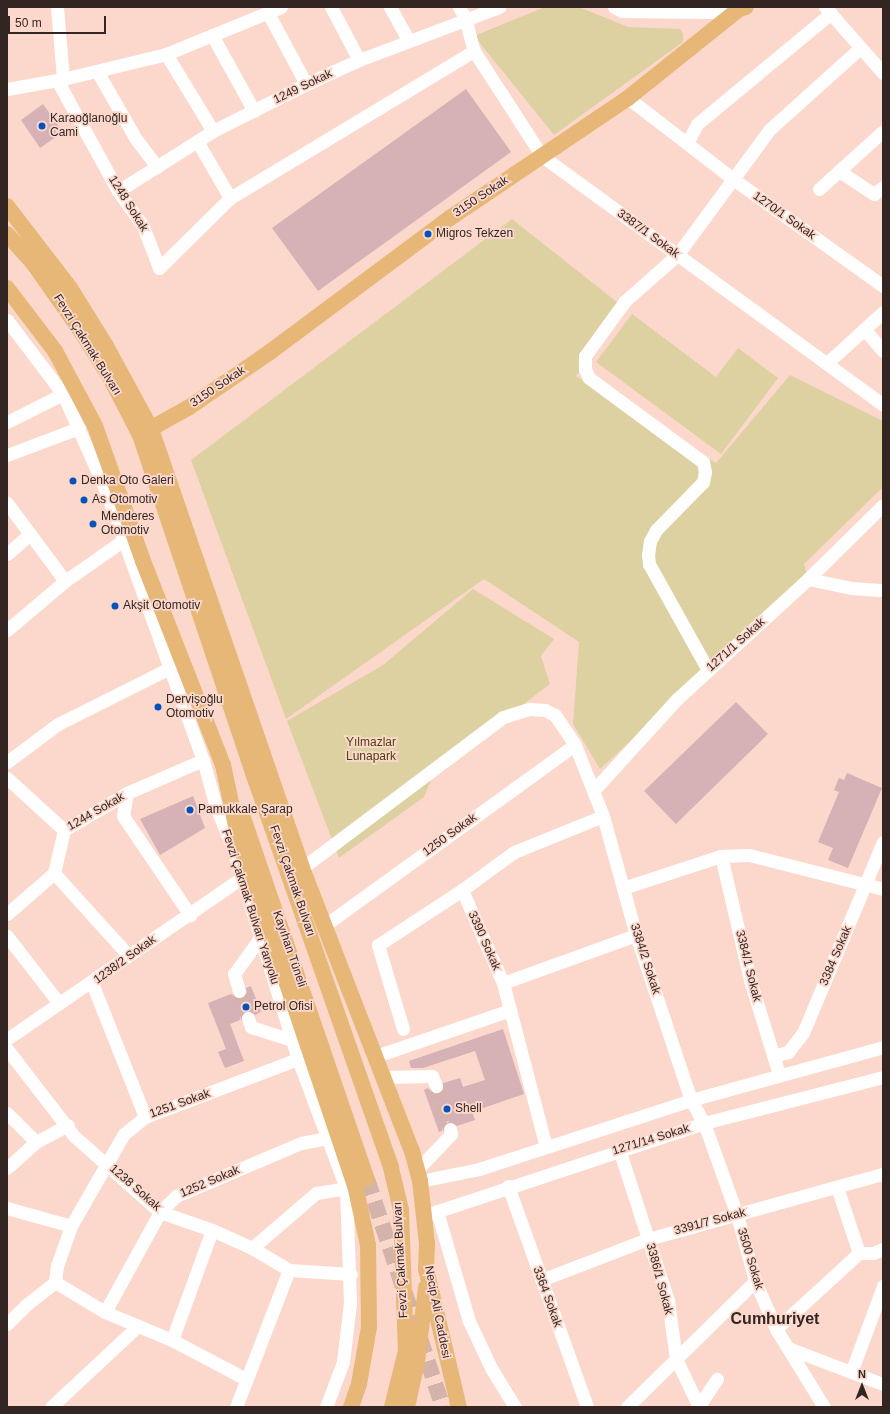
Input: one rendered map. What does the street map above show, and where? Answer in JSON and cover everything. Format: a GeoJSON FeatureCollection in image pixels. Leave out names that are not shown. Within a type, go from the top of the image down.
{"type":"FeatureCollection","features":[{"type":"Feature","properties":{"kind":"main road","name":"3150 Sokak"},"geometry":{"type":"LineString","coordinates":[[145,432],[188,408],[270,352],[401,253],[628,98],[741,8]]}},
{"type":"Feature","properties":{"kind":"main road"},"geometry":{"type":"LineString","coordinates":[[7,206],[70,288],[106,346],[145,432]]}},
{"type":"Feature","properties":{"kind":"main road","name":"Fevzi Çakmak Bulvarı"},"geometry":{"type":"LineString","coordinates":[[7,234],[33,263],[79,328],[145,432],[243,744],[391,1168],[400,1210],[406,1351],[392,1407]]}},
{"type":"Feature","properties":{"kind":"main road"},"geometry":{"type":"LineString","coordinates":[[7,288],[55,351],[95,426],[143,561],[223,766],[240,844],[355,1185],[368,1245],[369,1328],[359,1384],[351,1407]]}},
{"type":"Feature","properties":{"kind":"main road"},"geometry":{"type":"LineString","coordinates":[[106,346],[110,377]]}},
{"type":"Feature","properties":{"kind":"main road","name":"Necip Ali Caddesi"},"geometry":{"type":"LineString","coordinates":[[145,432],[302,868],[384,1077],[430,1213],[426,1269],[459,1407]]}},
{"type":"Feature","properties":{"kind":"main road","name":"Kayıhan Tüneli"},"geometry":{"type":"LineString","coordinates":[[223,766],[249,833],[367,1179]]}},
{"type":"Feature","properties":{"kind":"main road"},"geometry":{"type":"LineString","coordinates":[[407,1407],[417,1362],[426,1269]]}},
{"type":"Feature","properties":{"kind":"street"},"geometry":{"type":"LineString","coordinates":[[57,7],[60,80]]}},
{"type":"Feature","properties":{"kind":"street"},"geometry":{"type":"LineString","coordinates":[[7,89],[60,80],[166,54],[281,7]]}},
{"type":"Feature","properties":{"kind":"street"},"geometry":{"type":"LineString","coordinates":[[331,7],[359,60]]}},
{"type":"Feature","properties":{"kind":"street"},"geometry":{"type":"LineString","coordinates":[[390,7],[408,40]]}},
{"type":"Feature","properties":{"kind":"street","name":"1249 Sokak"},"geometry":{"type":"LineString","coordinates":[[118,192],[213,131],[306,84],[408,40],[462,13],[499,7]]}},
{"type":"Feature","properties":{"kind":"street"},"geometry":{"type":"LineString","coordinates":[[614,7],[622,11],[703,12],[741,8]]}},
{"type":"Feature","properties":{"kind":"street"},"geometry":{"type":"LineString","coordinates":[[688,143],[697,124],[828,10],[883,73]]}},
{"type":"Feature","properties":{"kind":"street"},"geometry":{"type":"LineString","coordinates":[[268,13],[306,84]]}},
{"type":"Feature","properties":{"kind":"street","name":"3387/1 Sokak"},"geometry":{"type":"LineString","coordinates":[[462,13],[474,51],[542,156],[883,405]]}},
{"type":"Feature","properties":{"kind":"street"},"geometry":{"type":"LineString","coordinates":[[212,35],[254,111]]}},
{"type":"Feature","properties":{"kind":"street"},"geometry":{"type":"LineString","coordinates":[[708,670],[649,564],[648,555],[650,541],[656,530],[700,487],[705,478],[703,462],[589,378],[584,362],[588,350],[625,301],[676,255],[769,130],[860,48]]}},
{"type":"Feature","properties":{"kind":"street"},"geometry":{"type":"LineString","coordinates":[[197,141],[230,198],[474,51]]}},
{"type":"Feature","properties":{"kind":"street"},"geometry":{"type":"LineString","coordinates":[[166,54],[213,131]]}},
{"type":"Feature","properties":{"kind":"street"},"geometry":{"type":"LineString","coordinates":[[97,71],[136,139],[157,167]]}},
{"type":"Feature","properties":{"kind":"street","name":"1248 Sokak"},"geometry":{"type":"LineString","coordinates":[[60,80],[118,192],[143,226],[158,268],[230,198]]}},
{"type":"Feature","properties":{"kind":"street","name":"1270/1 Sokak"},"geometry":{"type":"LineString","coordinates":[[628,98],[688,143],[733,180],[883,286]]}},
{"type":"Feature","properties":{"kind":"street"},"geometry":{"type":"LineString","coordinates":[[819,189],[883,131]]}},
{"type":"Feature","properties":{"kind":"street"},"geometry":{"type":"LineString","coordinates":[[839,171],[874,194],[883,187]]}},
{"type":"Feature","properties":{"kind":"street"},"geometry":{"type":"LineString","coordinates":[[827,363],[883,312]]}},
{"type":"Feature","properties":{"kind":"street","name":"Fevzi Çakmak Bulvarı Yanyolu"},"geometry":{"type":"LineString","coordinates":[[7,320],[63,394],[79,428],[124,539],[203,760],[216,807],[232,846],[298,1059],[346,1188],[351,1274],[350,1303],[343,1362],[326,1407]]}},
{"type":"Feature","properties":{"kind":"street"},"geometry":{"type":"LineString","coordinates":[[864,329],[883,352]]}},
{"type":"Feature","properties":{"kind":"street"},"geometry":{"type":"LineString","coordinates":[[7,422],[63,394]]}},
{"type":"Feature","properties":{"kind":"street"},"geometry":{"type":"LineString","coordinates":[[7,455],[79,428]]}},
{"type":"Feature","properties":{"kind":"street"},"geometry":{"type":"LineString","coordinates":[[7,503],[29,535],[65,581]]}},
{"type":"Feature","properties":{"kind":"street","name":"1271/1 Sokak"},"geometry":{"type":"LineString","coordinates":[[593,791],[677,699],[808,579],[883,505]]}},
{"type":"Feature","properties":{"kind":"street"},"geometry":{"type":"LineString","coordinates":[[7,554],[29,535]]}},
{"type":"Feature","properties":{"kind":"street"},"geometry":{"type":"LineString","coordinates":[[7,630],[65,581],[124,539]]}},
{"type":"Feature","properties":{"kind":"street"},"geometry":{"type":"LineString","coordinates":[[808,579],[883,590]]}},
{"type":"Feature","properties":{"kind":"street"},"geometry":{"type":"LineString","coordinates":[[7,762],[58,724],[170,668]]}},
{"type":"Feature","properties":{"kind":"street","name":"3384/2 Sokak"},"geometry":{"type":"LineString","coordinates":[[302,868],[503,717],[530,709],[545,710],[555,715],[575,745],[603,816],[636,936],[692,1100]]}},
{"type":"Feature","properties":{"kind":"street","name":"1250 Sokak"},"geometry":{"type":"LineString","coordinates":[[325,925],[575,745]]}},
{"type":"Feature","properties":{"kind":"street","name":"1244 Sokak"},"geometry":{"type":"LineString","coordinates":[[54,873],[64,830],[127,794],[203,760]]}},
{"type":"Feature","properties":{"kind":"street"},"geometry":{"type":"LineString","coordinates":[[7,778],[64,830]]}},
{"type":"Feature","properties":{"kind":"street"},"geometry":{"type":"LineString","coordinates":[[127,794],[123,816],[190,915]]}},
{"type":"Feature","properties":{"kind":"street"},"geometry":{"type":"LineString","coordinates":[[403,1029],[378,945],[462,890],[514,852],[603,816]]}},
{"type":"Feature","properties":{"kind":"street","name":"3384 Sokak"},"geometry":{"type":"LineString","coordinates":[[773,1056],[788,1052],[803,1033],[883,842]]}},
{"type":"Feature","properties":{"kind":"street"},"geometry":{"type":"LineString","coordinates":[[623,888],[721,856],[749,855],[865,886],[883,889]]}},
{"type":"Feature","properties":{"kind":"street","name":"3384/1 Sokak"},"geometry":{"type":"LineString","coordinates":[[721,856],[750,980],[779,1074]]}},
{"type":"Feature","properties":{"kind":"street"},"geometry":{"type":"LineString","coordinates":[[7,914],[54,873],[128,954]]}},
{"type":"Feature","properties":{"kind":"street","name":"1238/2 Sokak"},"geometry":{"type":"LineString","coordinates":[[7,1040],[59,1003],[92,983],[128,954],[190,915],[241,878]]}},
{"type":"Feature","properties":{"kind":"street","name":"3390 Sokak"},"geometry":{"type":"LineString","coordinates":[[462,890],[503,983],[546,1147]]}},
{"type":"Feature","properties":{"kind":"street"},"geometry":{"type":"LineString","coordinates":[[7,936],[59,1003]]}},
{"type":"Feature","properties":{"kind":"street"},"geometry":{"type":"LineString","coordinates":[[503,983],[636,936]]}},
{"type":"Feature","properties":{"kind":"street"},"geometry":{"type":"LineString","coordinates":[[239,991],[234,974],[260,938]]}},
{"type":"Feature","properties":{"kind":"street"},"geometry":{"type":"LineString","coordinates":[[92,983],[145,1117]]}},
{"type":"Feature","properties":{"kind":"street"},"geometry":{"type":"LineString","coordinates":[[376,1056],[510,1010]]}},
{"type":"Feature","properties":{"kind":"street"},"geometry":{"type":"LineString","coordinates":[[248,1018],[251,1028],[292,1040]]}},
{"type":"Feature","properties":{"kind":"street"},"geometry":{"type":"LineString","coordinates":[[418,1176],[479,1169],[692,1100],[779,1074],[883,1047]]}},
{"type":"Feature","properties":{"kind":"street","name":"1238 Sokak"},"geometry":{"type":"LineString","coordinates":[[7,1049],[68,1125],[74,1136],[108,1164],[160,1212],[212,1230],[252,1248],[289,1270],[351,1274]]}},
{"type":"Feature","properties":{"kind":"street","name":"1251 Sokak"},"geometry":{"type":"LineString","coordinates":[[56,1282],[57,1266],[71,1226],[124,1134],[145,1117],[298,1059]]}},
{"type":"Feature","properties":{"kind":"street"},"geometry":{"type":"LineString","coordinates":[[384,1077],[432,1076],[436,1086]]}},
{"type":"Feature","properties":{"kind":"street","name":"1271/14 Sokak"},"geometry":{"type":"LineString","coordinates":[[430,1213],[619,1149],[704,1123],[883,1077]]}},
{"type":"Feature","properties":{"kind":"street","name":"3500 Sokak"},"geometry":{"type":"LineString","coordinates":[[692,1100],[704,1123],[737,1215],[755,1281],[776,1329],[824,1407]]}},
{"type":"Feature","properties":{"kind":"street"},"geometry":{"type":"LineString","coordinates":[[7,1113],[36,1142]]}},
{"type":"Feature","properties":{"kind":"street"},"geometry":{"type":"LineString","coordinates":[[7,1168],[36,1142],[68,1125]]}},
{"type":"Feature","properties":{"kind":"street"},"geometry":{"type":"LineString","coordinates":[[418,1176],[451,1134],[450,1129]]}},
{"type":"Feature","properties":{"kind":"street","name":"1252 Sokak"},"geometry":{"type":"LineString","coordinates":[[106,1312],[160,1212],[176,1196],[301,1143],[327,1138]]}},
{"type":"Feature","properties":{"kind":"street","name":"3386/1 Sokak"},"geometry":{"type":"LineString","coordinates":[[619,1149],[668,1301],[676,1359],[698,1407]]}},
{"type":"Feature","properties":{"kind":"street","name":"3391/7 Sokak"},"geometry":{"type":"LineString","coordinates":[[541,1280],[648,1239],[883,1174]]}},
{"type":"Feature","properties":{"kind":"street","name":"3364 Sokak"},"geometry":{"type":"LineString","coordinates":[[508,1186],[587,1407]]}},
{"type":"Feature","properties":{"kind":"street"},"geometry":{"type":"LineString","coordinates":[[837,1187],[859,1253]]}},
{"type":"Feature","properties":{"kind":"street"},"geometry":{"type":"LineString","coordinates":[[252,1248],[316,1193],[346,1188]]}},
{"type":"Feature","properties":{"kind":"street"},"geometry":{"type":"LineString","coordinates":[[7,1208],[71,1226]]}},
{"type":"Feature","properties":{"kind":"street"},"geometry":{"type":"LineString","coordinates":[[430,1213],[469,1321],[491,1368],[515,1407]]}},
{"type":"Feature","properties":{"kind":"street"},"geometry":{"type":"LineString","coordinates":[[172,1340],[212,1230]]}},
{"type":"Feature","properties":{"kind":"street"},"geometry":{"type":"LineString","coordinates":[[776,1329],[859,1253],[873,1253],[883,1249]]}},
{"type":"Feature","properties":{"kind":"street"},"geometry":{"type":"LineString","coordinates":[[236,1407],[289,1270]]}},
{"type":"Feature","properties":{"kind":"street"},"geometry":{"type":"LineString","coordinates":[[627,1407],[755,1281]]}},
{"type":"Feature","properties":{"kind":"street"},"geometry":{"type":"LineString","coordinates":[[7,1324],[26,1305],[56,1282],[106,1312],[172,1340],[246,1379]]}},
{"type":"Feature","properties":{"kind":"street"},"geometry":{"type":"LineString","coordinates":[[852,1370],[883,1286]]}},
{"type":"Feature","properties":{"kind":"street"},"geometry":{"type":"LineString","coordinates":[[51,1407],[138,1326]]}},
{"type":"Feature","properties":{"kind":"street"},"geometry":{"type":"LineString","coordinates":[[788,1348],[852,1370],[883,1384]]}},
{"type":"Feature","properties":{"kind":"street"},"geometry":{"type":"LineString","coordinates":[[698,1407],[717,1379]]}},
{"type":"Feature","properties":{"kind":"green space"},"geometry":{"type":"Polygon","coordinates":[[[545,7],[579,7],[628,27],[680,29],[683,34],[683,42],[554,135],[474,36],[545,7]]]}},
{"type":"Feature","properties":{"kind":"green space"},"geometry":{"type":"Polygon","coordinates":[[[512,219],[627,310],[576,376],[716,463],[790,375],[883,421],[883,487],[804,564],[808,579],[600,769],[573,724],[579,642],[484,579],[286,719],[191,460],[512,219]]]}},
{"type":"Feature","properties":{"kind":"green space"},"geometry":{"type":"Polygon","coordinates":[[[632,314],[716,377],[738,348],[778,378],[721,454],[596,362],[632,314]]]}},
{"type":"Feature","properties":{"kind":"green space","name":"Yılmazlar Lunapark"},"geometry":{"type":"Polygon","coordinates":[[[473,589],[554,639],[541,656],[550,684],[435,771],[424,797],[339,858],[287,721],[383,665],[473,589]]]}},
{"type":"Feature","properties":{"kind":"building"},"geometry":{"type":"Polygon","coordinates":[[[466,89],[511,152],[318,291],[272,228],[466,89]]]}},
{"type":"Feature","properties":{"kind":"building","name":"Karaoğlanoğlu Cami"},"geometry":{"type":"Polygon","coordinates":[[[43,104],[63,132],[40,148],[21,120],[43,104]]]}},
{"type":"Feature","properties":{"kind":"building"},"geometry":{"type":"Polygon","coordinates":[[[736,702],[768,734],[676,824],[644,791],[736,702]]]}},
{"type":"Feature","properties":{"kind":"building"},"geometry":{"type":"Polygon","coordinates":[[[847,773],[882,788],[848,868],[828,860],[833,848],[818,842],[839,792],[834,790],[839,778],[844,780],[847,773]]]}},
{"type":"Feature","properties":{"kind":"building"},"geometry":{"type":"Polygon","coordinates":[[[193,796],[205,828],[160,855],[140,819],[193,796]]]}},
{"type":"Feature","properties":{"kind":"building"},"geometry":{"type":"Polygon","coordinates":[[[251,986],[261,1012],[255,1015],[250,1010],[245,1011],[240,1016],[240,1020],[230,1024],[244,1061],[225,1068],[218,1052],[226,1049],[208,1003],[231,994],[237,999],[242,999],[247,993],[246,988],[251,986]]]}},
{"type":"Feature","properties":{"kind":"building"},"geometry":{"type":"Polygon","coordinates":[[[503,1029],[524,1094],[472,1112],[475,1120],[457,1126],[448,1121],[443,1126],[442,1131],[439,1132],[424,1090],[428,1088],[431,1092],[439,1094],[442,1091],[443,1083],[460,1078],[463,1087],[485,1080],[475,1051],[423,1068],[411,1068],[409,1061],[503,1029]]]}},
{"type":"Feature","properties":{"kind":"tunnel"},"geometry":{"type":"LineString","coordinates":[[239,991],[248,1018]]}},
{"type":"Feature","properties":{"kind":"tunnel"},"geometry":{"type":"LineString","coordinates":[[436,1086],[450,1129]]}},
{"type":"Feature","properties":{"kind":"tunnel"},"geometry":{"type":"LineString","coordinates":[[367,1179],[443,1407]]}},
{"type":"Feature","properties":{"kind":"place","name":"Karaoğlanoğlu Cami"},"geometry":{"type":"Point","coordinates":[42,126]}},
{"type":"Feature","properties":{"kind":"place","name":"Migros Tekzen"},"geometry":{"type":"Point","coordinates":[428,234]}},
{"type":"Feature","properties":{"kind":"place","name":"Denka Oto Galeri"},"geometry":{"type":"Point","coordinates":[73,481]}},
{"type":"Feature","properties":{"kind":"place","name":"As Otomotiv"},"geometry":{"type":"Point","coordinates":[84,500]}},
{"type":"Feature","properties":{"kind":"place","name":"Menderes Otomotiv"},"geometry":{"type":"Point","coordinates":[93,524]}},
{"type":"Feature","properties":{"kind":"place","name":"Akşit Otomotiv"},"geometry":{"type":"Point","coordinates":[115,606]}},
{"type":"Feature","properties":{"kind":"place","name":"Dervişoğlu Otomotiv"},"geometry":{"type":"Point","coordinates":[158,707]}},
{"type":"Feature","properties":{"kind":"place","name":"Pamukkale Şarap"},"geometry":{"type":"Point","coordinates":[190,810]}},
{"type":"Feature","properties":{"kind":"place","name":"Petrol Ofisi"},"geometry":{"type":"Point","coordinates":[246,1007]}},
{"type":"Feature","properties":{"kind":"place","name":"Shell"},"geometry":{"type":"Point","coordinates":[447,1109]}},
{"type":"Feature","properties":{"kind":"district","name":"Cumhuriyet"},"geometry":{"type":"Point","coordinates":[775,1319]}}]}
